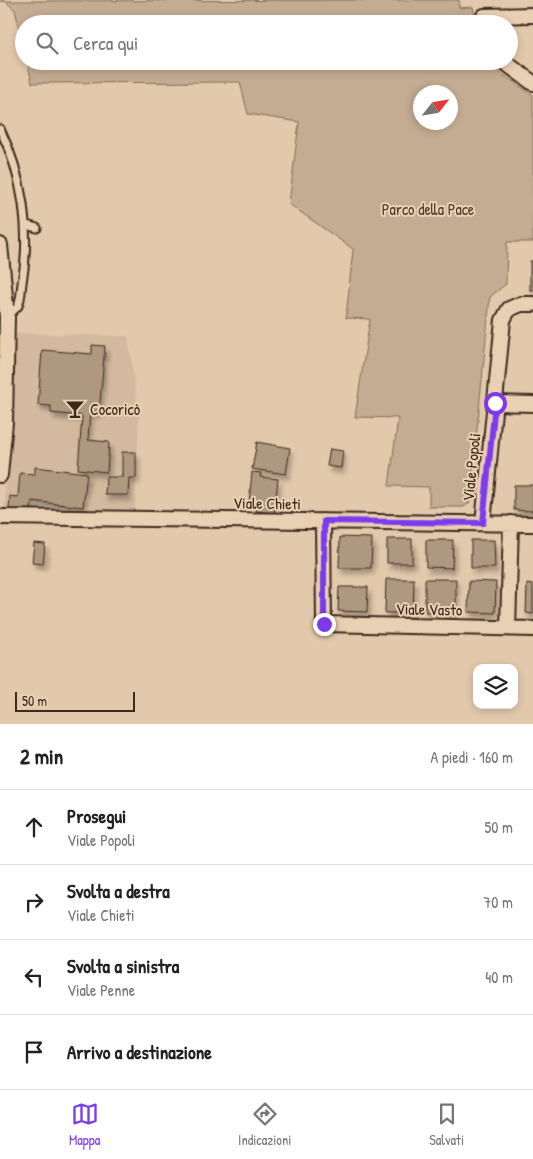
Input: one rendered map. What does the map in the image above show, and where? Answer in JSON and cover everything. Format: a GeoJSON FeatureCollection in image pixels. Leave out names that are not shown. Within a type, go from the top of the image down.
{"type":"FeatureCollection","features":[{"type":"Feature","properties":{"kind":"street"},"geometry":{"type":"LineString","coordinates":[[518,17],[533,15]]}},
{"type":"Feature","properties":{"kind":"street"},"geometry":{"type":"LineString","coordinates":[[515,70],[533,83]]}},
{"type":"Feature","properties":{"kind":"street"},"geometry":{"type":"LineString","coordinates":[[0,245],[6,317],[0,475]]}},
{"type":"Feature","properties":{"kind":"street","name":"Viale Popoli"},"geometry":{"type":"LineString","coordinates":[[483,523],[503,320],[509,309],[527,304]]}},
{"type":"Feature","properties":{"kind":"street"},"geometry":{"type":"LineString","coordinates":[[495,403],[533,404]]}},
{"type":"Feature","properties":{"kind":"street","name":"Viale Chieti"},"geometry":{"type":"LineString","coordinates":[[0,517],[533,524]]}},
{"type":"Feature","properties":{"kind":"street","name":"Viale Vasto"},"geometry":{"type":"LineString","coordinates":[[324,521],[324,624],[533,628]]}},
{"type":"Feature","properties":{"kind":"street"},"geometry":{"type":"LineString","coordinates":[[508,628],[511,524]]}},
{"type":"Feature","properties":{"kind":"lane"},"geometry":{"type":"LineString","coordinates":[[0,129],[10,149],[20,184],[26,225],[23,275],[18,305],[6,317]]}},
{"type":"Feature","properties":{"kind":"lane"},"geometry":{"type":"LineString","coordinates":[[26,225],[37,228]]}},
{"type":"Feature","properties":{"kind":"shaded area"},"geometry":{"type":"Polygon","coordinates":[[[13,333],[128,336],[139,416],[135,510],[4,513],[13,333]]]}},
{"type":"Feature","properties":{"kind":"green space"},"geometry":{"type":"Polygon","coordinates":[[[459,0],[459,8],[473,7],[475,15],[16,15],[15,10],[5,1],[0,1],[459,0]]]}},
{"type":"Feature","properties":{"kind":"green space","name":"Parco della Pace"},"geometry":{"type":"Polygon","coordinates":[[[29,70],[498,70],[533,95],[533,242],[507,242],[506,284],[490,297],[470,502],[464,507],[429,507],[429,487],[389,486],[398,418],[355,417],[370,319],[346,318],[353,249],[289,204],[299,122],[248,114],[240,82],[32,83],[29,70]]]}},
{"type":"Feature","properties":{"kind":"building"},"geometry":{"type":"Polygon","coordinates":[[[530,261],[533,261],[533,290],[530,290],[530,261]]]}},
{"type":"Feature","properties":{"kind":"building","name":"Cocoricò"},"geometry":{"type":"Polygon","coordinates":[[[92,345],[105,346],[99,412],[90,411],[88,440],[109,442],[107,472],[78,469],[82,416],[51,413],[51,406],[38,405],[42,350],[92,354],[92,345]]]}},
{"type":"Feature","properties":{"kind":"building"},"geometry":{"type":"Polygon","coordinates":[[[257,442],[290,448],[286,474],[252,469],[257,442]]]}},
{"type":"Feature","properties":{"kind":"building"},"geometry":{"type":"Polygon","coordinates":[[[330,449],[343,451],[341,468],[327,466],[330,449]]]}},
{"type":"Feature","properties":{"kind":"building"},"geometry":{"type":"Polygon","coordinates":[[[122,452],[136,452],[136,478],[129,478],[128,495],[105,495],[106,477],[124,477],[122,476],[122,452]]]}},
{"type":"Feature","properties":{"kind":"building"},"geometry":{"type":"Polygon","coordinates":[[[35,467],[87,473],[83,507],[32,501],[30,516],[13,514],[9,508],[10,496],[18,497],[20,473],[35,474],[35,467]]]}},
{"type":"Feature","properties":{"kind":"building"},"geometry":{"type":"Polygon","coordinates":[[[252,472],[261,473],[260,477],[278,479],[274,513],[256,511],[257,503],[249,502],[252,472]]]}},
{"type":"Feature","properties":{"kind":"building"},"geometry":{"type":"Polygon","coordinates":[[[514,485],[533,485],[533,511],[514,510],[514,485]]]}},
{"type":"Feature","properties":{"kind":"building"},"geometry":{"type":"Polygon","coordinates":[[[340,537],[372,538],[371,568],[339,568],[340,537]]]}},
{"type":"Feature","properties":{"kind":"building"},"geometry":{"type":"Polygon","coordinates":[[[387,539],[412,539],[412,563],[387,563],[387,539]]]}},
{"type":"Feature","properties":{"kind":"building"},"geometry":{"type":"Polygon","coordinates":[[[426,540],[453,540],[452,568],[426,567],[426,540]]]}},
{"type":"Feature","properties":{"kind":"building"},"geometry":{"type":"Polygon","coordinates":[[[471,540],[494,540],[495,568],[471,568],[471,540]]]}},
{"type":"Feature","properties":{"kind":"building"},"geometry":{"type":"Polygon","coordinates":[[[34,543],[45,544],[43,564],[32,563],[34,543]]]}},
{"type":"Feature","properties":{"kind":"building"},"geometry":{"type":"Polygon","coordinates":[[[386,579],[414,579],[413,613],[385,613],[386,579]]]}},
{"type":"Feature","properties":{"kind":"building"},"geometry":{"type":"Polygon","coordinates":[[[425,579],[456,579],[456,613],[425,612],[425,579]]]}},
{"type":"Feature","properties":{"kind":"building"},"geometry":{"type":"Polygon","coordinates":[[[469,581],[496,582],[495,613],[468,612],[469,581]]]}},
{"type":"Feature","properties":{"kind":"building"},"geometry":{"type":"Polygon","coordinates":[[[527,584],[533,585],[533,614],[526,613],[527,584]]]}},
{"type":"Feature","properties":{"kind":"building"},"geometry":{"type":"Polygon","coordinates":[[[339,587],[368,587],[367,612],[338,611],[339,587]]]}},
{"type":"Feature","properties":{"kind":"place","name":"Cocoricò"},"geometry":{"type":"Point","coordinates":[75,409]}},
{"type":"Feature","properties":{"kind":"route"},"geometry":{"type":"LineString","coordinates":[[324,624],[324,521],[483,523],[495,403]]}}]}
